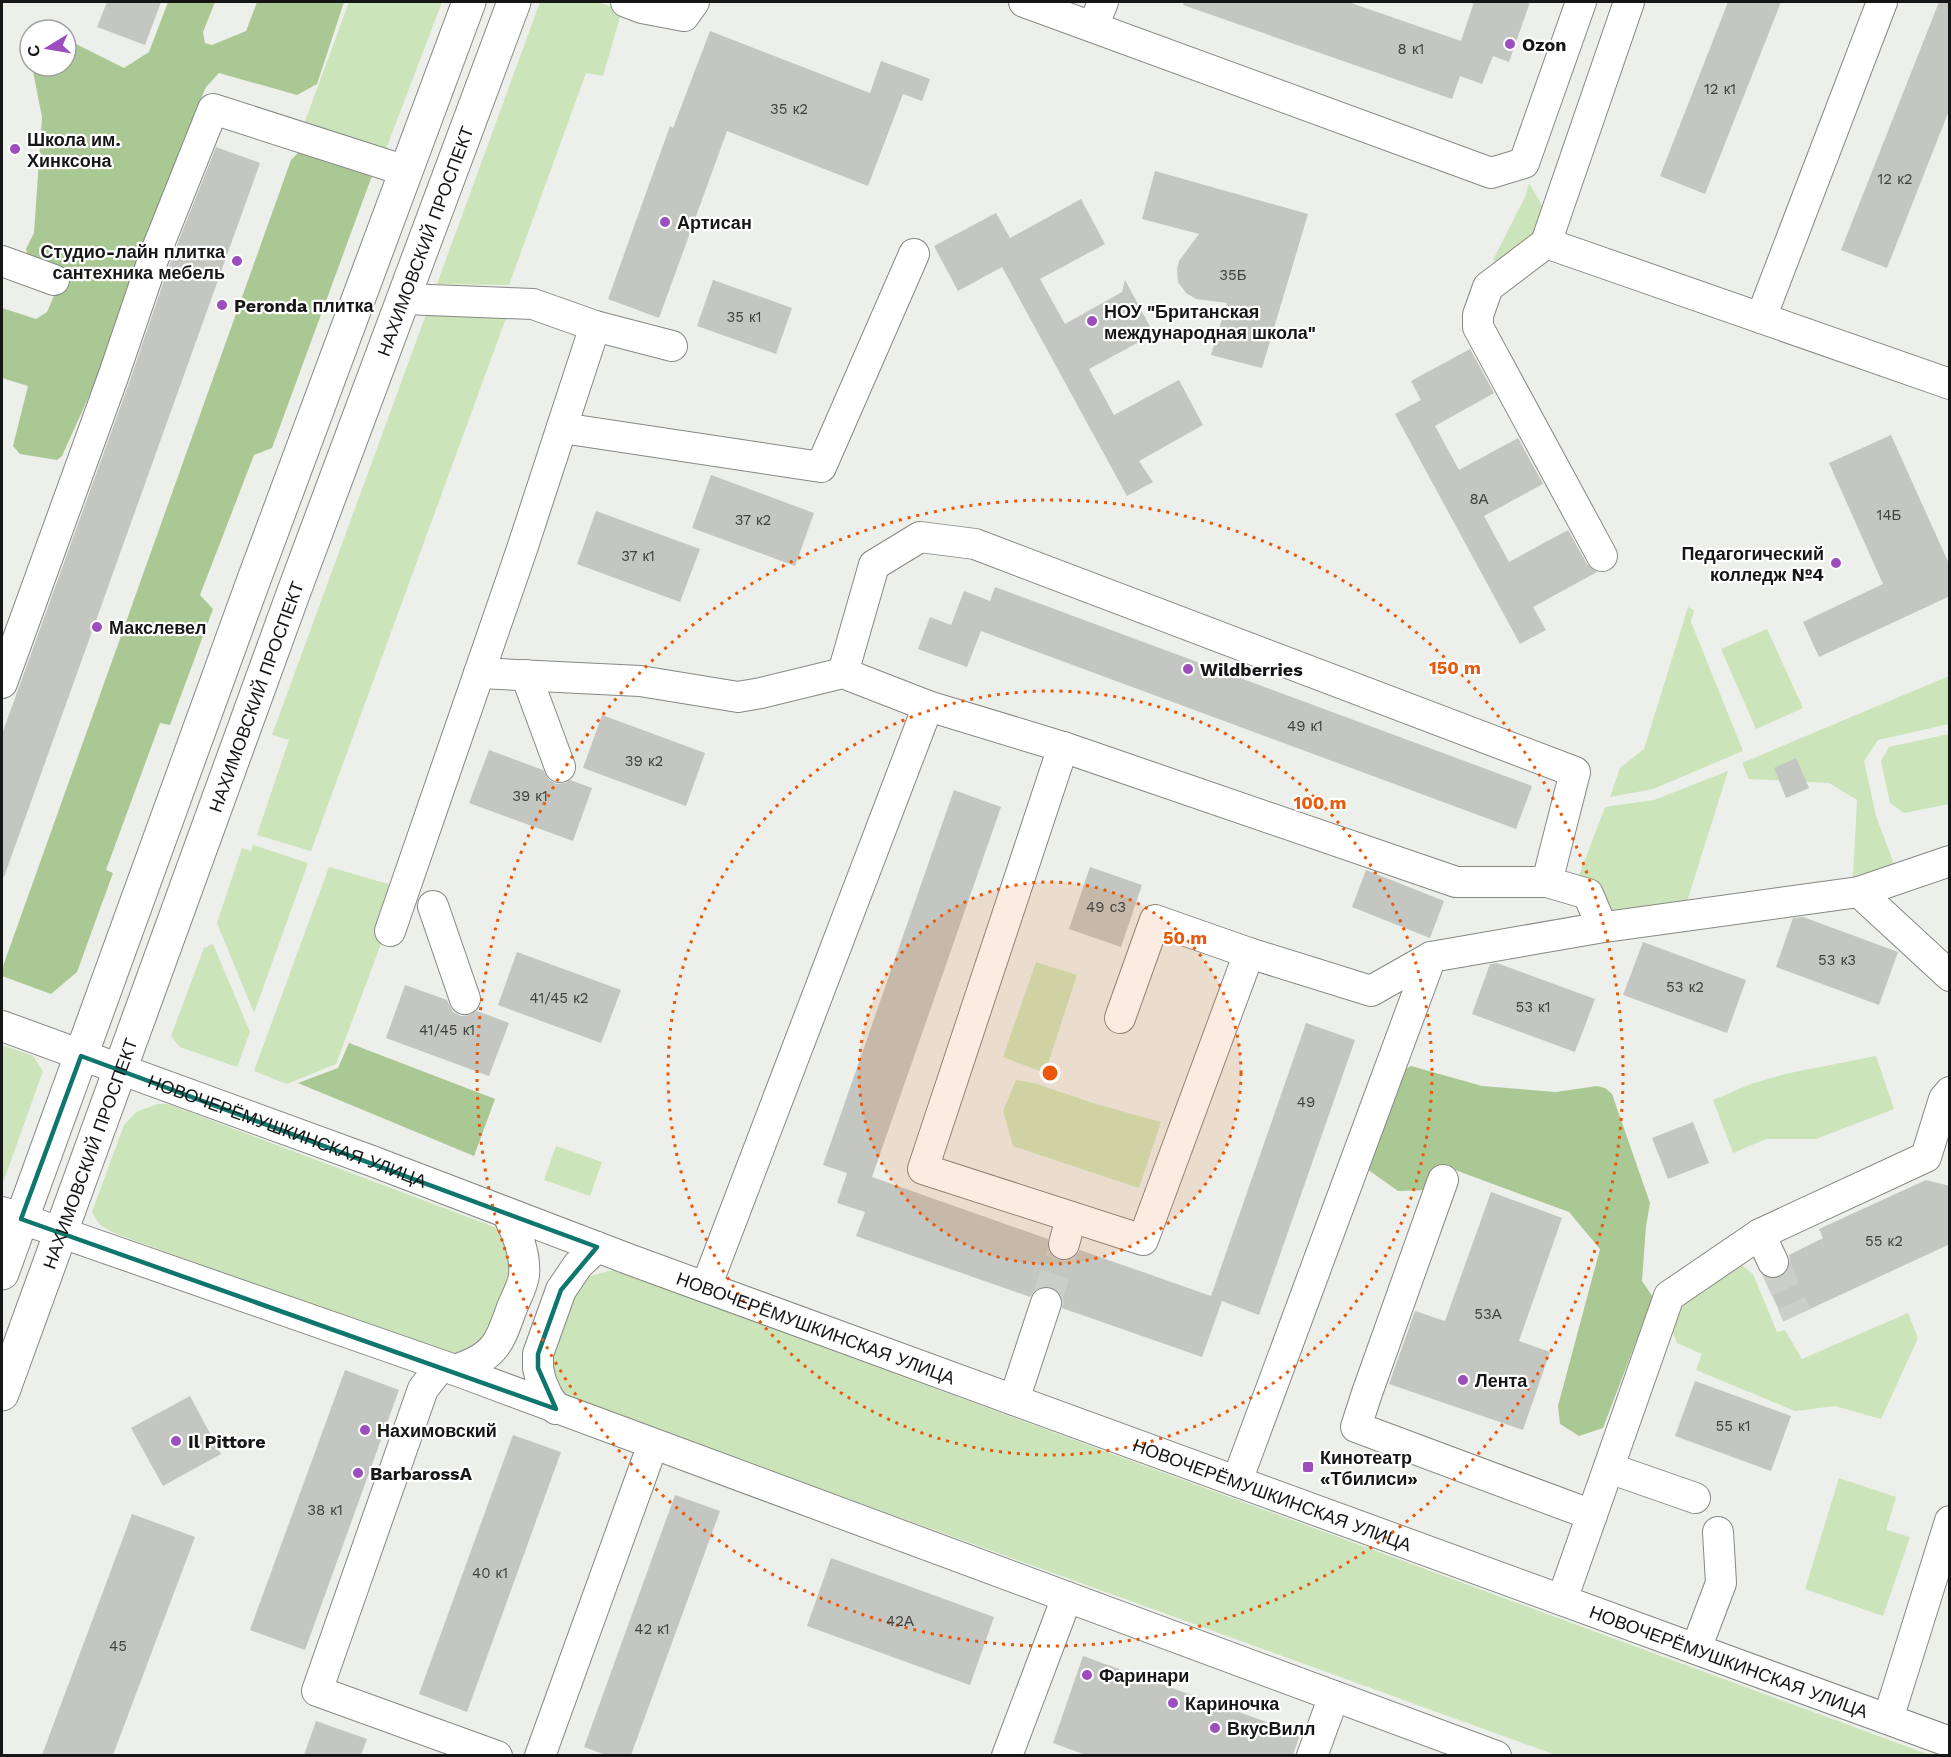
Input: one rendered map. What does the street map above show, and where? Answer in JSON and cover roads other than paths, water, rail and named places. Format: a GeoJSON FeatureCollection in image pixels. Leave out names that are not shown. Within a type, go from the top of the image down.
{"type":"FeatureCollection","features":[{"type":"Feature","properties":{"kind":"main road"},"geometry":{"type":"LineString","coordinates":[[2,1273],[11,1215],[81,1056],[257,571],[469,2]]}},
{"type":"Feature","properties":{"kind":"main road","name":"НАХИМОВСКИЙ ПРОСПЕКТ"},"geometry":{"type":"LineString","coordinates":[[2,1394],[514,2]]}},
{"type":"Feature","properties":{"kind":"street"},"geometry":{"type":"LineString","coordinates":[[626,2],[642,8],[684,16],[694,2]]}},
{"type":"Feature","properties":{"kind":"street"},"geometry":{"type":"LineString","coordinates":[[1024,2],[1098,14],[1491,173],[1524,163],[1581,2]]}},
{"type":"Feature","properties":{"kind":"street"},"geometry":{"type":"LineString","coordinates":[[1602,556],[1478,327],[1478,315],[1488,287],[1546,243],[1629,2]]}},
{"type":"Feature","properties":{"kind":"street"},"geometry":{"type":"LineString","coordinates":[[1761,318],[1882,2]]}},
{"type":"Feature","properties":{"kind":"street"},"geometry":{"type":"LineString","coordinates":[[2,683],[155,254],[213,109],[406,171]]}},
{"type":"Feature","properties":{"kind":"street"},"geometry":{"type":"LineString","coordinates":[[1546,243],[1950,384]]}},
{"type":"Feature","properties":{"kind":"street"},"geometry":{"type":"LineString","coordinates":[[562,428],[821,467],[914,254]]}},
{"type":"Feature","properties":{"kind":"street"},"geometry":{"type":"LineString","coordinates":[[2,261],[54,280]]}},
{"type":"Feature","properties":{"kind":"street"},"geometry":{"type":"LineString","coordinates":[[403,299],[533,304],[595,326],[672,346]]}},
{"type":"Feature","properties":{"kind":"street"},"geometry":{"type":"LineString","coordinates":[[390,931],[595,326]]}},
{"type":"Feature","properties":{"kind":"street"},"geometry":{"type":"LineString","coordinates":[[843,674],[874,565],[920,537],[975,544],[1575,772],[1547,882]]}},
{"type":"Feature","properties":{"kind":"street"},"geometry":{"type":"LineString","coordinates":[[479,673],[640,681],[738,697],[843,674],[928,706],[1063,747],[1456,882],[1547,882],[1588,894],[1602,927]]}},
{"type":"Feature","properties":{"kind":"street"},"geometry":{"type":"LineString","coordinates":[[526,675],[560,767]]}},
{"type":"Feature","properties":{"kind":"street"},"geometry":{"type":"LineString","coordinates":[[706,1287],[928,706]]}},
{"type":"Feature","properties":{"kind":"street"},"geometry":{"type":"LineString","coordinates":[[1063,747],[923,1169],[1067,1230],[1143,1240],[1249,953]]}},
{"type":"Feature","properties":{"kind":"street"},"geometry":{"type":"LineString","coordinates":[[1120,1018],[1155,920],[1249,953],[1371,991],[1431,957],[1602,927],[1859,892],[1950,861]]}},
{"type":"Feature","properties":{"kind":"street"},"geometry":{"type":"LineString","coordinates":[[1859,892],[1950,976]]}},
{"type":"Feature","properties":{"kind":"street"},"geometry":{"type":"LineString","coordinates":[[433,906],[465,999]]}},
{"type":"Feature","properties":{"kind":"street"},"geometry":{"type":"LineString","coordinates":[[1237,1481],[1431,957]]}},
{"type":"Feature","properties":{"kind":"street","name":"НОВОЧЕРЁМУШКИНСКАЯ УЛИЦА"},"geometry":{"type":"LineString","coordinates":[[2,1026],[372,1161],[597,1247],[1950,1742]]}},
{"type":"Feature","properties":{"kind":"street"},"geometry":{"type":"LineString","coordinates":[[1562,1600],[1669,1296],[1760,1234],[1926,1158],[1944,1099],[1950,1092]]}},
{"type":"Feature","properties":{"kind":"street"},"geometry":{"type":"LineString","coordinates":[[1443,1180],[1366,1393],[1356,1427],[1592,1515]]}},
{"type":"Feature","properties":{"kind":"street"},"geometry":{"type":"LineString","coordinates":[[497,1755],[317,1691],[423,1389],[448,1368],[482,1359],[501,1339],[524,1276],[520,1243],[507,1213]]}},
{"type":"Feature","properties":{"kind":"street"},"geometry":{"type":"LineString","coordinates":[[11,1215],[448,1368],[1496,1755]]}},
{"type":"Feature","properties":{"kind":"street"},"geometry":{"type":"LineString","coordinates":[[1760,1234],[1773,1262]]}},
{"type":"Feature","properties":{"kind":"street"},"geometry":{"type":"LineString","coordinates":[[556,1409],[542,1382],[538,1368],[538,1354],[561,1290],[578,1265],[597,1247]]}},
{"type":"Feature","properties":{"kind":"street"},"geometry":{"type":"LineString","coordinates":[[1014,1400],[1046,1303]]}},
{"type":"Feature","properties":{"kind":"street"},"geometry":{"type":"LineString","coordinates":[[540,1755],[653,1444]]}},
{"type":"Feature","properties":{"kind":"street"},"geometry":{"type":"LineString","coordinates":[[1609,1468],[1695,1497]]}},
{"type":"Feature","properties":{"kind":"street"},"geometry":{"type":"LineString","coordinates":[[1888,1719],[1950,1521]]}},
{"type":"Feature","properties":{"kind":"street"},"geometry":{"type":"LineString","coordinates":[[1696,1649],[1721,1583],[1718,1532]]}},
{"type":"Feature","properties":{"kind":"street"},"geometry":{"type":"LineString","coordinates":[[1007,1755],[1067,1597]]}},
{"type":"Feature","properties":{"kind":"street"},"geometry":{"type":"LineString","coordinates":[[1312,1755],[1334,1696]]}},
{"type":"Feature","properties":{"kind":"tunnel"},"geometry":{"type":"LineString","coordinates":[[1046,1303],[1064,1244]]}},
{"type":"Feature","properties":{"kind":"tunnel"},"geometry":{"type":"LineString","coordinates":[[1773,1262],[1797,1315]]}},
{"type":"Feature","properties":{"kind":"place","name":"Ozon"},"geometry":{"type":"Point","coordinates":[1510,44]}},
{"type":"Feature","properties":{"kind":"place","name":"Школа им. Хинксона"},"geometry":{"type":"Point","coordinates":[15,149]}},
{"type":"Feature","properties":{"kind":"place","name":"Артисан"},"geometry":{"type":"Point","coordinates":[665,222]}},
{"type":"Feature","properties":{"kind":"place","name":"Студио-лайн плитка сантехника мебель"},"geometry":{"type":"Point","coordinates":[237,261]}},
{"type":"Feature","properties":{"kind":"place","name":"Peronda плитка"},"geometry":{"type":"Point","coordinates":[222,305]}},
{"type":"Feature","properties":{"kind":"place","name":"НОУ \"Британская международная школа\""},"geometry":{"type":"Point","coordinates":[1092,321]}},
{"type":"Feature","properties":{"kind":"place","name":"Педагогический колледж №4"},"geometry":{"type":"Point","coordinates":[1836,563]}},
{"type":"Feature","properties":{"kind":"place","name":"Макслевел"},"geometry":{"type":"Point","coordinates":[97,627]}},
{"type":"Feature","properties":{"kind":"place","name":"Wildberries"},"geometry":{"type":"Point","coordinates":[1188,669]}},
{"type":"Feature","properties":{"kind":"place","name":"Лента"},"geometry":{"type":"Point","coordinates":[1463,1380]}},
{"type":"Feature","properties":{"kind":"place","name":"Нахимовский"},"geometry":{"type":"Point","coordinates":[365,1430]}},
{"type":"Feature","properties":{"kind":"place","name":"Il Pittore"},"geometry":{"type":"Point","coordinates":[176,1441]}},
{"type":"Feature","properties":{"kind":"place","name":"Кинотеатр «Тбилиси»"},"geometry":{"type":"Point","coordinates":[1308,1467]}},
{"type":"Feature","properties":{"kind":"place","name":"BarbarossA"},"geometry":{"type":"Point","coordinates":[358,1473]}},
{"type":"Feature","properties":{"kind":"place","name":"Фаринари"},"geometry":{"type":"Point","coordinates":[1087,1675]}},
{"type":"Feature","properties":{"kind":"place","name":"Кариночка"},"geometry":{"type":"Point","coordinates":[1173,1703]}},
{"type":"Feature","properties":{"kind":"place","name":"ВкусВилл"},"geometry":{"type":"Point","coordinates":[1215,1728]}}]}
